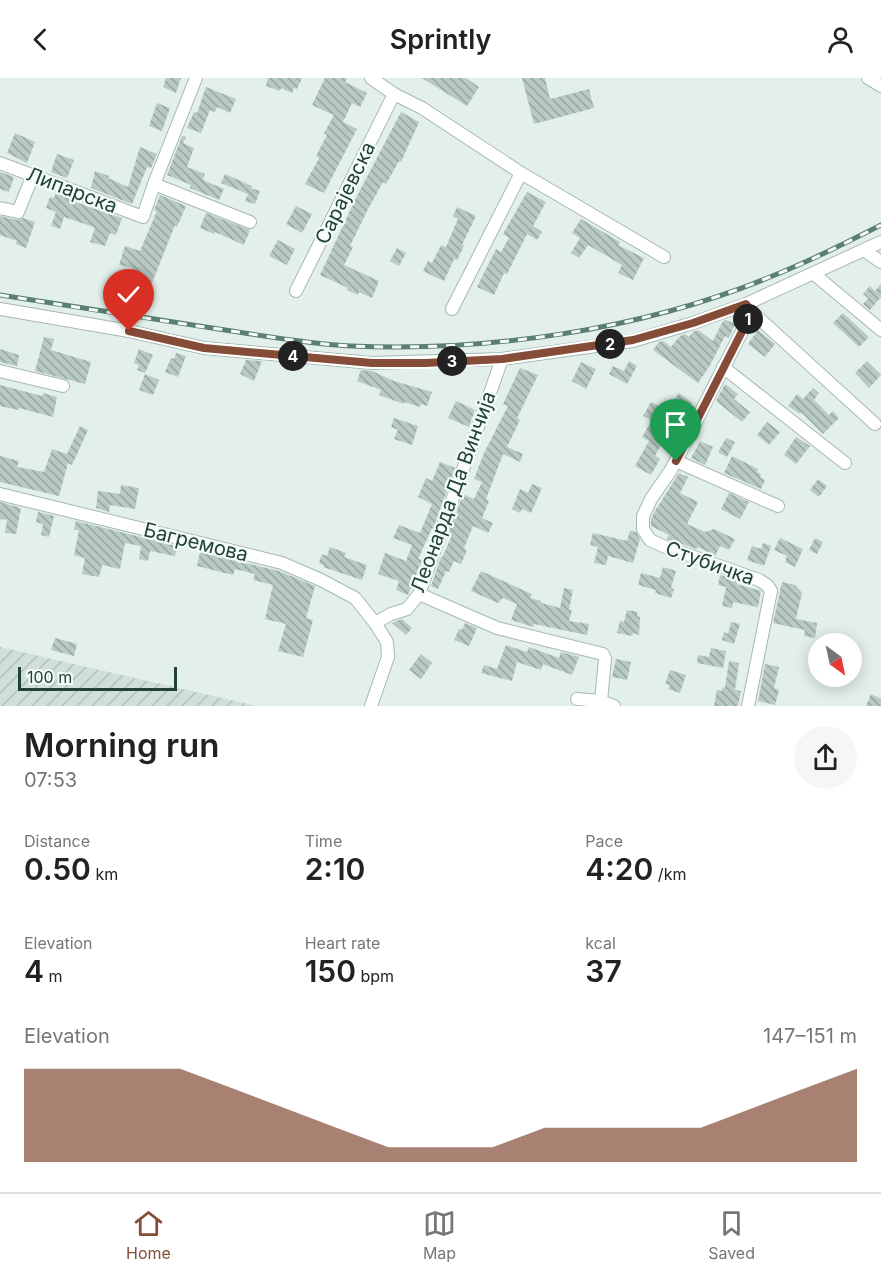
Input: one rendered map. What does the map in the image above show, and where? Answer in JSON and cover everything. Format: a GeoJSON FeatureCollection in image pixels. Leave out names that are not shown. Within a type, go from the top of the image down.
{"type":"FeatureCollection","features":[{"type":"Feature","properties":{"kind":"street"},"geometry":{"type":"LineString","coordinates":[[196,78],[154,184],[250,222]]}},
{"type":"Feature","properties":{"kind":"street"},"geometry":{"type":"LineString","coordinates":[[371,78],[391,87],[522,173],[664,257]]}},
{"type":"Feature","properties":{"kind":"street"},"geometry":{"type":"LineString","coordinates":[[868,78],[881,86]]}},
{"type":"Feature","properties":{"kind":"street","name":"Сарајевска"},"geometry":{"type":"LineString","coordinates":[[296,291],[391,87]]}},
{"type":"Feature","properties":{"kind":"street","name":"Липарска"},"geometry":{"type":"LineString","coordinates":[[0,163],[143,218],[154,184]]}},
{"type":"Feature","properties":{"kind":"street"},"geometry":{"type":"LineString","coordinates":[[452,309],[522,173]]}},
{"type":"Feature","properties":{"kind":"street"},"geometry":{"type":"LineString","coordinates":[[0,208],[18,212],[33,175]]}},
{"type":"Feature","properties":{"kind":"street"},"geometry":{"type":"LineString","coordinates":[[0,309],[129,331],[204,348],[372,363],[502,359],[633,340],[749,308],[881,242]]}},
{"type":"Feature","properties":{"kind":"street"},"geometry":{"type":"LineString","coordinates":[[864,250],[881,262]]}},
{"type":"Feature","properties":{"kind":"street"},"geometry":{"type":"LineString","coordinates":[[814,274],[881,330]]}},
{"type":"Feature","properties":{"kind":"street"},"geometry":{"type":"LineString","coordinates":[[749,308],[875,424]]}},
{"type":"Feature","properties":{"kind":"street","name":"Стубичка"},"geometry":{"type":"LineString","coordinates":[[748,706],[771,591],[759,580],[650,540],[643,529],[643,516],[651,499],[676,461],[723,367],[749,308]]}},
{"type":"Feature","properties":{"kind":"street","name":"Леонарда Да Винчија"},"geometry":{"type":"LineString","coordinates":[[375,623],[391,614],[407,609],[419,594],[502,359]]}},
{"type":"Feature","properties":{"kind":"street"},"geometry":{"type":"LineString","coordinates":[[723,367],[845,463]]}},
{"type":"Feature","properties":{"kind":"street"},"geometry":{"type":"LineString","coordinates":[[0,371],[63,386]]}},
{"type":"Feature","properties":{"kind":"street"},"geometry":{"type":"LineString","coordinates":[[676,461],[778,506]]}},
{"type":"Feature","properties":{"kind":"street","name":"Багремова"},"geometry":{"type":"LineString","coordinates":[[0,494],[282,563],[355,598],[375,623]]}},
{"type":"Feature","properties":{"kind":"street"},"geometry":{"type":"LineString","coordinates":[[419,594],[496,628],[603,654],[605,659],[601,701]]}},
{"type":"Feature","properties":{"kind":"street"},"geometry":{"type":"LineString","coordinates":[[371,706],[388,657],[387,642],[375,623]]}},
{"type":"Feature","properties":{"kind":"street"},"geometry":{"type":"LineString","coordinates":[[577,699],[601,701],[614,706]]}},
{"type":"Feature","properties":{"kind":"shaded area"},"geometry":{"type":"Polygon","coordinates":[[[0,647],[257,706],[0,706],[0,647]]]}},
{"type":"Feature","properties":{"kind":"building"},"geometry":{"type":"Polygon","coordinates":[[[166,78],[181,78],[176,93],[163,87],[166,78]]]}},
{"type":"Feature","properties":{"kind":"building"},"geometry":{"type":"Polygon","coordinates":[[[268,78],[302,78],[297,89],[294,88],[292,93],[281,88],[280,91],[266,86],[268,78]]]}},
{"type":"Feature","properties":{"kind":"building"},"geometry":{"type":"Polygon","coordinates":[[[325,78],[347,78],[345,82],[367,93],[360,107],[352,103],[343,122],[357,129],[324,193],[305,184],[319,158],[316,156],[327,135],[324,133],[334,115],[312,105],[325,78]]]}},
{"type":"Feature","properties":{"kind":"building"},"geometry":{"type":"Polygon","coordinates":[[[422,78],[466,78],[479,87],[467,106],[422,78]]]}},
{"type":"Feature","properties":{"kind":"building"},"geometry":{"type":"Polygon","coordinates":[[[522,78],[545,78],[550,99],[589,89],[594,108],[534,124],[522,78]]]}},
{"type":"Feature","properties":{"kind":"building"},"geometry":{"type":"Polygon","coordinates":[[[206,87],[236,99],[230,113],[217,107],[215,112],[210,110],[201,133],[187,128],[194,112],[197,113],[206,87]]]}},
{"type":"Feature","properties":{"kind":"building"},"geometry":{"type":"Polygon","coordinates":[[[157,103],[170,108],[162,131],[149,126],[157,103]]]}},
{"type":"Feature","properties":{"kind":"building"},"geometry":{"type":"Polygon","coordinates":[[[401,112],[419,122],[401,162],[399,161],[386,184],[383,182],[368,209],[350,246],[353,247],[344,265],[379,281],[372,298],[359,292],[358,295],[320,275],[356,198],[401,112]]]}},
{"type":"Feature","properties":{"kind":"building"},"geometry":{"type":"Polygon","coordinates":[[[15,133],[35,142],[27,163],[7,153],[15,133]]]}},
{"type":"Feature","properties":{"kind":"building"},"geometry":{"type":"Polygon","coordinates":[[[182,136],[186,137],[183,143],[194,148],[187,167],[205,174],[203,180],[224,189],[219,200],[167,175],[182,136]]]}},
{"type":"Feature","properties":{"kind":"building"},"geometry":{"type":"Polygon","coordinates":[[[140,147],[157,154],[151,168],[147,167],[132,204],[91,188],[95,171],[128,187],[140,147]]]}},
{"type":"Feature","properties":{"kind":"building"},"geometry":{"type":"Polygon","coordinates":[[[57,154],[74,160],[67,178],[51,172],[57,154]]]}},
{"type":"Feature","properties":{"kind":"building"},"geometry":{"type":"Polygon","coordinates":[[[0,172],[14,177],[9,192],[0,189],[0,172]]]}},
{"type":"Feature","properties":{"kind":"building"},"geometry":{"type":"Polygon","coordinates":[[[225,174],[260,191],[255,204],[245,201],[248,194],[221,183],[225,174]]]}},
{"type":"Feature","properties":{"kind":"building"},"geometry":{"type":"Polygon","coordinates":[[[527,192],[546,202],[533,226],[542,232],[537,240],[527,234],[494,295],[477,287],[496,249],[501,252],[509,238],[503,234],[527,192]]]}},
{"type":"Feature","properties":{"kind":"building"},"geometry":{"type":"Polygon","coordinates":[[[56,193],[122,218],[116,235],[110,233],[105,246],[90,242],[95,228],[91,226],[64,217],[60,229],[51,226],[56,212],[46,208],[50,197],[54,198],[56,193]]]}},
{"type":"Feature","properties":{"kind":"building"},"geometry":{"type":"Polygon","coordinates":[[[160,195],[186,206],[177,227],[175,225],[152,283],[140,278],[139,282],[128,277],[133,268],[119,265],[125,246],[140,251],[157,211],[154,210],[160,195]]]}},
{"type":"Feature","properties":{"kind":"building"},"geometry":{"type":"Polygon","coordinates":[[[296,206],[312,214],[302,233],[286,224],[296,206]]]}},
{"type":"Feature","properties":{"kind":"building"},"geometry":{"type":"Polygon","coordinates":[[[457,207],[476,216],[462,245],[464,246],[457,260],[454,259],[444,281],[423,271],[428,261],[432,263],[441,245],[446,247],[458,219],[453,216],[457,207]]]}},
{"type":"Feature","properties":{"kind":"building"},"geometry":{"type":"Polygon","coordinates":[[[206,213],[250,230],[244,245],[200,228],[206,213]]]}},
{"type":"Feature","properties":{"kind":"building"},"geometry":{"type":"Polygon","coordinates":[[[0,216],[17,220],[23,218],[35,222],[26,248],[16,244],[17,241],[0,235],[0,216]]]}},
{"type":"Feature","properties":{"kind":"building"},"geometry":{"type":"Polygon","coordinates":[[[581,219],[620,242],[618,245],[644,258],[633,280],[618,273],[622,265],[588,245],[579,258],[571,253],[580,238],[572,233],[581,219]]]}},
{"type":"Feature","properties":{"kind":"building"},"geometry":{"type":"Polygon","coordinates":[[[278,240],[295,249],[287,265],[269,256],[278,240]]]}},
{"type":"Feature","properties":{"kind":"building"},"geometry":{"type":"Polygon","coordinates":[[[397,248],[406,253],[399,266],[390,261],[397,248]]]}},
{"type":"Feature","properties":{"kind":"building"},"geometry":{"type":"Polygon","coordinates":[[[881,284],[881,297],[870,310],[863,304],[868,298],[863,294],[870,286],[875,291],[881,284]]]}},
{"type":"Feature","properties":{"kind":"building"},"geometry":{"type":"Polygon","coordinates":[[[843,313],[869,337],[859,347],[833,323],[843,313]]]}},
{"type":"Feature","properties":{"kind":"building"},"geometry":{"type":"Polygon","coordinates":[[[723,321],[735,324],[729,338],[725,336],[698,383],[653,350],[659,342],[663,341],[671,347],[680,336],[685,334],[689,337],[698,330],[713,341],[723,321]]]}},
{"type":"Feature","properties":{"kind":"building"},"geometry":{"type":"Polygon","coordinates":[[[758,330],[775,344],[765,357],[748,344],[758,330]]]}},
{"type":"Feature","properties":{"kind":"building"},"geometry":{"type":"Polygon","coordinates":[[[44,337],[54,339],[51,350],[91,362],[85,384],[35,371],[44,337]]]}},
{"type":"Feature","properties":{"kind":"building"},"geometry":{"type":"Polygon","coordinates":[[[0,349],[19,355],[17,366],[0,362],[0,349]]]}},
{"type":"Feature","properties":{"kind":"building"},"geometry":{"type":"Polygon","coordinates":[[[139,349],[153,355],[145,373],[137,370],[139,365],[134,363],[139,349]]]}},
{"type":"Feature","properties":{"kind":"building"},"geometry":{"type":"Polygon","coordinates":[[[176,353],[186,356],[178,377],[165,372],[171,358],[174,359],[176,353]]]}},
{"type":"Feature","properties":{"kind":"building"},"geometry":{"type":"Polygon","coordinates":[[[246,360],[262,361],[254,381],[240,374],[246,360]]]}},
{"type":"Feature","properties":{"kind":"building"},"geometry":{"type":"Polygon","coordinates":[[[629,361],[637,366],[627,384],[609,374],[613,366],[624,371],[629,361]]]}},
{"type":"Feature","properties":{"kind":"building"},"geometry":{"type":"Polygon","coordinates":[[[867,361],[881,375],[869,388],[855,373],[867,361]]]}},
{"type":"Feature","properties":{"kind":"building"},"geometry":{"type":"Polygon","coordinates":[[[581,362],[596,369],[586,389],[572,381],[581,362]]]}},
{"type":"Feature","properties":{"kind":"building"},"geometry":{"type":"Polygon","coordinates":[[[520,368],[538,375],[517,418],[520,420],[507,447],[523,454],[520,462],[503,454],[486,499],[489,501],[482,518],[493,523],[488,533],[473,526],[464,548],[467,550],[461,564],[454,561],[449,572],[446,571],[438,589],[431,586],[451,537],[448,535],[463,494],[474,499],[482,482],[474,479],[484,453],[508,406],[503,404],[520,368]]]}},
{"type":"Feature","properties":{"kind":"building"},"geometry":{"type":"Polygon","coordinates":[[[361,370],[372,371],[394,381],[432,392],[427,406],[421,404],[420,407],[404,402],[404,404],[379,395],[381,390],[357,381],[361,370]]]}},
{"type":"Feature","properties":{"kind":"building"},"geometry":{"type":"Polygon","coordinates":[[[145,374],[159,380],[153,395],[139,390],[145,374]]]}},
{"type":"Feature","properties":{"kind":"building"},"geometry":{"type":"Polygon","coordinates":[[[725,384],[738,394],[734,399],[750,412],[742,422],[716,401],[725,384]]]}},
{"type":"Feature","properties":{"kind":"building"},"geometry":{"type":"Polygon","coordinates":[[[0,385],[42,396],[43,393],[57,397],[53,417],[19,408],[18,410],[0,406],[0,385]]]}},
{"type":"Feature","properties":{"kind":"building"},"geometry":{"type":"Polygon","coordinates":[[[813,388],[819,393],[814,400],[829,415],[833,411],[839,418],[823,434],[801,412],[800,414],[788,406],[797,394],[803,399],[813,388]]]}},
{"type":"Feature","properties":{"kind":"building"},"geometry":{"type":"Polygon","coordinates":[[[679,393],[692,403],[681,418],[668,408],[679,393]]]}},
{"type":"Feature","properties":{"kind":"building"},"geometry":{"type":"Polygon","coordinates":[[[456,401],[475,410],[469,427],[448,418],[456,401]]]}},
{"type":"Feature","properties":{"kind":"building"},"geometry":{"type":"Polygon","coordinates":[[[651,402],[669,411],[658,432],[666,436],[655,456],[660,459],[651,475],[635,466],[649,441],[642,437],[652,420],[643,416],[651,402]]]}},
{"type":"Feature","properties":{"kind":"building"},"geometry":{"type":"Polygon","coordinates":[[[394,418],[418,426],[412,445],[394,439],[398,430],[391,427],[394,418]]]}},
{"type":"Feature","properties":{"kind":"building"},"geometry":{"type":"Polygon","coordinates":[[[767,422],[780,432],[769,445],[757,435],[767,422]]]}},
{"type":"Feature","properties":{"kind":"building"},"geometry":{"type":"Polygon","coordinates":[[[80,426],[88,430],[72,465],[68,463],[59,496],[0,482],[0,456],[19,461],[17,467],[44,472],[52,449],[67,454],[80,426]]]}},
{"type":"Feature","properties":{"kind":"building"},"geometry":{"type":"Polygon","coordinates":[[[796,437],[810,446],[796,464],[784,455],[796,437]]]}},
{"type":"Feature","properties":{"kind":"building"},"geometry":{"type":"Polygon","coordinates":[[[726,438],[735,442],[727,457],[718,452],[726,438]]]}},
{"type":"Feature","properties":{"kind":"building"},"geometry":{"type":"Polygon","coordinates":[[[700,441],[713,447],[705,465],[691,458],[700,441]]]}},
{"type":"Feature","properties":{"kind":"building"},"geometry":{"type":"Polygon","coordinates":[[[732,456],[758,469],[760,477],[765,480],[761,489],[724,473],[732,456]]]}},
{"type":"Feature","properties":{"kind":"building"},"geometry":{"type":"Polygon","coordinates":[[[440,462],[455,468],[433,529],[418,559],[422,560],[408,595],[396,590],[399,581],[378,574],[385,553],[406,561],[412,545],[393,538],[399,525],[420,533],[432,504],[418,497],[426,478],[432,481],[440,462]]]}},
{"type":"Feature","properties":{"kind":"building"},"geometry":{"type":"Polygon","coordinates":[[[679,473],[688,477],[680,493],[698,502],[687,524],[705,532],[714,529],[735,539],[729,550],[720,546],[715,556],[698,547],[697,549],[667,539],[669,535],[651,526],[651,519],[655,511],[679,473]]]}},
{"type":"Feature","properties":{"kind":"building"},"geometry":{"type":"Polygon","coordinates":[[[818,479],[827,486],[819,497],[810,490],[818,479]]]}},
{"type":"Feature","properties":{"kind":"building"},"geometry":{"type":"Polygon","coordinates":[[[532,484],[542,488],[531,513],[522,509],[520,513],[512,509],[520,489],[528,493],[532,484]]]}},
{"type":"Feature","properties":{"kind":"building"},"geometry":{"type":"Polygon","coordinates":[[[121,485],[139,488],[135,509],[110,505],[109,512],[96,508],[98,491],[120,494],[121,485]]]}},
{"type":"Feature","properties":{"kind":"building"},"geometry":{"type":"Polygon","coordinates":[[[729,493],[749,502],[740,519],[721,509],[729,493]]]}},
{"type":"Feature","properties":{"kind":"building"},"geometry":{"type":"Polygon","coordinates":[[[0,502],[21,508],[16,534],[5,533],[7,520],[0,519],[0,502]]]}},
{"type":"Feature","properties":{"kind":"building"},"geometry":{"type":"Polygon","coordinates":[[[38,512],[54,516],[49,537],[41,535],[43,524],[36,522],[38,512]]]}},
{"type":"Feature","properties":{"kind":"building"},"geometry":{"type":"Polygon","coordinates":[[[76,521],[177,546],[175,556],[150,551],[148,561],[139,559],[141,546],[125,543],[120,569],[102,565],[99,577],[82,574],[85,558],[74,555],[79,530],[74,530],[76,521]]]}},
{"type":"Feature","properties":{"kind":"building"},"geometry":{"type":"Polygon","coordinates":[[[630,531],[636,532],[640,539],[633,563],[608,556],[606,565],[594,563],[598,547],[590,545],[593,533],[627,541],[630,531]]]}},
{"type":"Feature","properties":{"kind":"building"},"geometry":{"type":"Polygon","coordinates":[[[780,538],[803,549],[795,567],[785,562],[787,556],[774,550],[780,538]]]}},
{"type":"Feature","properties":{"kind":"building"},"geometry":{"type":"Polygon","coordinates":[[[815,538],[823,542],[817,554],[809,550],[815,538]]]}},
{"type":"Feature","properties":{"kind":"building"},"geometry":{"type":"Polygon","coordinates":[[[763,543],[771,546],[764,566],[747,560],[752,546],[761,549],[763,543]]]}},
{"type":"Feature","properties":{"kind":"building"},"geometry":{"type":"Polygon","coordinates":[[[330,547],[346,553],[344,557],[367,565],[362,580],[323,567],[324,565],[319,563],[322,554],[327,556],[330,547]]]}},
{"type":"Feature","properties":{"kind":"building"},"geometry":{"type":"Polygon","coordinates":[[[200,552],[279,571],[315,586],[306,618],[313,620],[303,657],[278,651],[286,624],[265,619],[273,585],[253,580],[255,574],[235,569],[233,575],[197,566],[200,552]]]}},
{"type":"Feature","properties":{"kind":"building"},"geometry":{"type":"Polygon","coordinates":[[[663,567],[676,571],[671,588],[674,589],[671,598],[655,593],[656,590],[638,585],[641,573],[660,578],[663,567]]]}},
{"type":"Feature","properties":{"kind":"building"},"geometry":{"type":"Polygon","coordinates":[[[481,571],[532,594],[530,598],[560,608],[564,588],[573,590],[569,621],[589,624],[587,635],[534,624],[533,627],[511,620],[517,604],[503,598],[498,603],[471,591],[481,571]]]}},
{"type":"Feature","properties":{"kind":"building"},"geometry":{"type":"Polygon","coordinates":[[[720,575],[738,581],[737,584],[761,591],[758,607],[733,602],[732,608],[722,606],[726,587],[718,585],[720,575]]]}},
{"type":"Feature","properties":{"kind":"building"},"geometry":{"type":"Polygon","coordinates":[[[782,582],[795,585],[802,593],[796,619],[817,623],[816,633],[808,633],[808,637],[804,636],[805,630],[773,623],[782,582]]]}},
{"type":"Feature","properties":{"kind":"building"},"geometry":{"type":"Polygon","coordinates":[[[627,610],[638,612],[639,635],[617,633],[620,621],[624,622],[627,610]]]}},
{"type":"Feature","properties":{"kind":"building"},"geometry":{"type":"Polygon","coordinates":[[[402,619],[412,628],[406,635],[392,623],[402,619]]]}},
{"type":"Feature","properties":{"kind":"building"},"geometry":{"type":"Polygon","coordinates":[[[731,622],[740,624],[734,644],[722,640],[724,632],[728,634],[731,622]]]}},
{"type":"Feature","properties":{"kind":"building"},"geometry":{"type":"Polygon","coordinates":[[[465,623],[477,628],[469,646],[454,640],[465,623]]]}},
{"type":"Feature","properties":{"kind":"building"},"geometry":{"type":"Polygon","coordinates":[[[55,638],[77,644],[74,656],[51,650],[55,638]]]}},
{"type":"Feature","properties":{"kind":"building"},"geometry":{"type":"Polygon","coordinates":[[[506,645],[527,652],[529,647],[559,658],[561,652],[579,657],[572,675],[543,664],[541,670],[517,662],[512,681],[481,673],[484,665],[497,669],[506,645]]]}},
{"type":"Feature","properties":{"kind":"building"},"geometry":{"type":"Polygon","coordinates":[[[711,648],[726,651],[723,668],[697,663],[698,655],[709,657],[711,648]]]}},
{"type":"Feature","properties":{"kind":"building"},"geometry":{"type":"Polygon","coordinates":[[[421,654],[432,663],[421,679],[409,670],[421,654]]]}},
{"type":"Feature","properties":{"kind":"building"},"geometry":{"type":"Polygon","coordinates":[[[616,659],[631,662],[627,680],[612,677],[616,659]]]}},
{"type":"Feature","properties":{"kind":"building"},"geometry":{"type":"Polygon","coordinates":[[[729,661],[739,663],[735,690],[741,691],[738,706],[714,706],[717,690],[722,691],[723,687],[725,688],[729,661]]]}},
{"type":"Feature","properties":{"kind":"building"},"geometry":{"type":"Polygon","coordinates":[[[765,664],[779,667],[774,688],[779,690],[775,705],[758,701],[765,664]]]}},
{"type":"Feature","properties":{"kind":"building"},"geometry":{"type":"Polygon","coordinates":[[[670,670],[686,675],[680,693],[668,689],[670,685],[665,684],[670,670]]]}},
{"type":"Feature","properties":{"kind":"building"},"geometry":{"type":"Polygon","coordinates":[[[871,694],[881,699],[881,706],[866,706],[871,694]]]}},
{"type":"Feature","properties":{"kind":"railway"},"geometry":{"type":"LineString","coordinates":[[0,295],[319,344],[403,347],[510,341],[564,334],[670,311],[770,277],[881,225]]}},
{"type":"Feature","properties":{"kind":"route"},"geometry":{"type":"LineString","coordinates":[[129,331],[204,348],[372,363],[425,363],[502,359],[633,340],[693,323],[746,304],[752,312],[676,461]]}}]}
